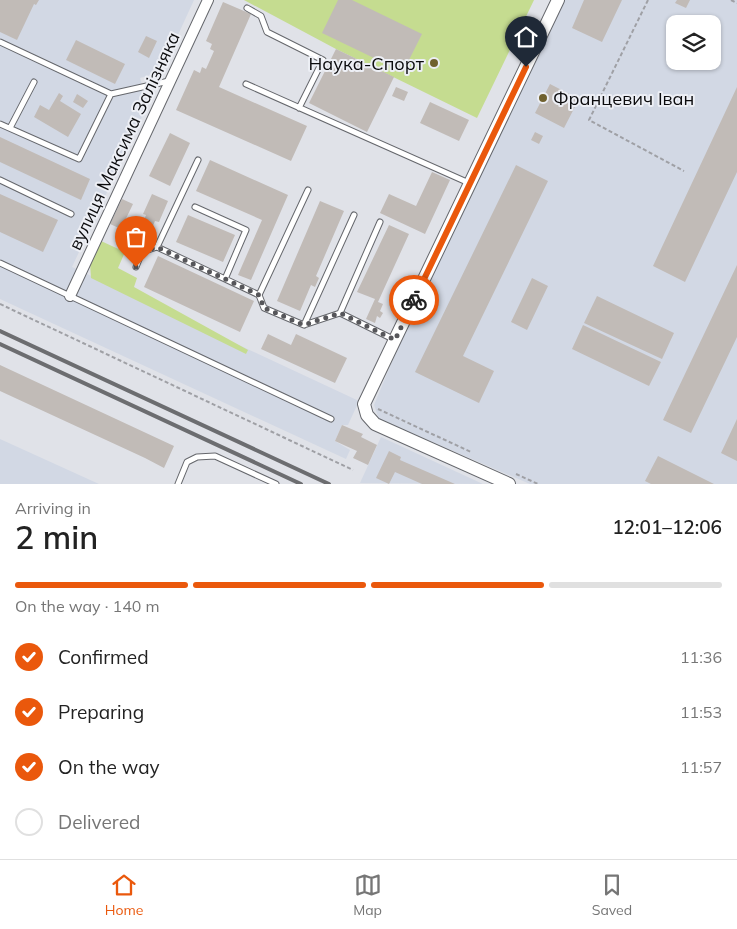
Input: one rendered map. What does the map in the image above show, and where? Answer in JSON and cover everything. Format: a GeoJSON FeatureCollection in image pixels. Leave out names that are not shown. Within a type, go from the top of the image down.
{"type":"FeatureCollection","features":[{"type":"Feature","properties":{"kind":"street","name":"вулиця Максима Залізняка"},"geometry":{"type":"LineString","coordinates":[[70,296],[208,0]]}},
{"type":"Feature","properties":{"kind":"street"},"geometry":{"type":"LineString","coordinates":[[511,478],[374,424],[367,415],[364,404],[558,0]]}},
{"type":"Feature","properties":{"kind":"lane"},"geometry":{"type":"LineString","coordinates":[[247,8],[261,16],[266,32],[323,60],[300,108]]}},
{"type":"Feature","properties":{"kind":"lane"},"geometry":{"type":"LineString","coordinates":[[0,42],[111,94],[170,81]]}},
{"type":"Feature","properties":{"kind":"lane"},"geometry":{"type":"LineString","coordinates":[[10,128],[34,82]]}},
{"type":"Feature","properties":{"kind":"lane"},"geometry":{"type":"LineString","coordinates":[[246,84],[470,183]]}},
{"type":"Feature","properties":{"kind":"lane"},"geometry":{"type":"LineString","coordinates":[[0,124],[78,159],[111,94]]}},
{"type":"Feature","properties":{"kind":"lane"},"geometry":{"type":"LineString","coordinates":[[157,247],[198,160]]}},
{"type":"Feature","properties":{"kind":"lane"},"geometry":{"type":"LineString","coordinates":[[0,180],[72,214]]}},
{"type":"Feature","properties":{"kind":"lane"},"geometry":{"type":"LineString","coordinates":[[259,295],[308,190]]}},
{"type":"Feature","properties":{"kind":"lane"},"geometry":{"type":"LineString","coordinates":[[195,207],[246,230],[225,279]]}},
{"type":"Feature","properties":{"kind":"lane"},"geometry":{"type":"LineString","coordinates":[[304,325],[354,215]]}},
{"type":"Feature","properties":{"kind":"lane"},"geometry":{"type":"LineString","coordinates":[[340,313],[380,222]]}},
{"type":"Feature","properties":{"kind":"lane"},"geometry":{"type":"LineString","coordinates":[[124,242],[142,252],[157,247],[259,295],[264,308],[304,325],[340,313],[395,340]]}},
{"type":"Feature","properties":{"kind":"lane"},"geometry":{"type":"LineString","coordinates":[[136,267],[142,252]]}},
{"type":"Feature","properties":{"kind":"lane"},"geometry":{"type":"LineString","coordinates":[[0,263],[331,418]]}},
{"type":"Feature","properties":{"kind":"lane"},"geometry":{"type":"LineString","coordinates":[[178,484],[187,462],[197,457],[215,456],[276,484]]}},
{"type":"Feature","properties":{"kind":"path"},"geometry":{"type":"LineString","coordinates":[[648,0],[589,120],[684,171]]}},
{"type":"Feature","properties":{"kind":"path"},"geometry":{"type":"LineString","coordinates":[[731,0],[737,3]]}},
{"type":"Feature","properties":{"kind":"path"},"geometry":{"type":"LineString","coordinates":[[0,304],[352,470]]}},
{"type":"Feature","properties":{"kind":"path"},"geometry":{"type":"LineString","coordinates":[[378,409],[476,455]]}},
{"type":"Feature","properties":{"kind":"path"},"geometry":{"type":"LineString","coordinates":[[511,478],[538,484]]}},
{"type":"Feature","properties":{"kind":"shaded area"},"geometry":{"type":"Polygon","coordinates":[[[0,0],[194,0],[161,72],[140,78],[148,104],[72,267],[359,401],[348,425],[342,425],[335,441],[350,450],[346,459],[0,299],[0,0]]]}},
{"type":"Feature","properties":{"kind":"shaded area"},"geometry":{"type":"Polygon","coordinates":[[[562,0],[737,0],[737,484],[530,484],[379,419],[374,405],[399,345],[562,0]]]}},
{"type":"Feature","properties":{"kind":"shaded area"},"geometry":{"type":"Polygon","coordinates":[[[381,437],[483,484],[360,483],[381,437]]]}},
{"type":"Feature","properties":{"kind":"shaded area"},"geometry":{"type":"Polygon","coordinates":[[[0,439],[99,484],[0,484],[0,439]]]}},
{"type":"Feature","properties":{"kind":"green space","name":"Наука-Спорт"},"geometry":{"type":"Polygon","coordinates":[[[244,0],[534,0],[477,118],[336,49],[244,0]]]}},
{"type":"Feature","properties":{"kind":"green space"},"geometry":{"type":"Polygon","coordinates":[[[101,241],[125,252],[118,268],[137,278],[134,287],[248,350],[246,354],[91,278],[90,263],[101,241]]]}},
{"type":"Feature","properties":{"kind":"building"},"geometry":{"type":"Polygon","coordinates":[[[0,0],[39,0],[36,5],[34,4],[17,40],[0,32],[0,0]]]}},
{"type":"Feature","properties":{"kind":"building"},"geometry":{"type":"Polygon","coordinates":[[[338,0],[352,0],[422,34],[403,72],[322,33],[338,0]]]}},
{"type":"Feature","properties":{"kind":"building"},"geometry":{"type":"Polygon","coordinates":[[[584,0],[622,0],[602,42],[572,28],[584,0]]]}},
{"type":"Feature","properties":{"kind":"building"},"geometry":{"type":"Polygon","coordinates":[[[677,0],[690,0],[686,8],[675,3],[677,0]]]}},
{"type":"Feature","properties":{"kind":"building"},"geometry":{"type":"Polygon","coordinates":[[[223,2],[251,14],[219,87],[307,126],[291,161],[176,110],[194,70],[200,73],[202,67],[206,69],[214,51],[210,49],[212,44],[206,41],[223,2]]]}},
{"type":"Feature","properties":{"kind":"building"},"geometry":{"type":"Polygon","coordinates":[[[146,36],[157,41],[149,58],[138,52],[146,36]]]}},
{"type":"Feature","properties":{"kind":"building"},"geometry":{"type":"Polygon","coordinates":[[[76,40],[125,64],[115,84],[66,60],[76,40]]]}},
{"type":"Feature","properties":{"kind":"building"},"geometry":{"type":"Polygon","coordinates":[[[336,49],[394,77],[367,132],[309,103],[336,49]]]}},
{"type":"Feature","properties":{"kind":"building"},"geometry":{"type":"Polygon","coordinates":[[[550,84],[579,99],[564,128],[535,113],[550,84]]]}},
{"type":"Feature","properties":{"kind":"building"},"geometry":{"type":"Polygon","coordinates":[[[396,87],[408,92],[404,101],[392,96],[396,87]]]}},
{"type":"Feature","properties":{"kind":"building"},"geometry":{"type":"Polygon","coordinates":[[[737,87],[737,172],[685,282],[653,266],[737,87]]]}},
{"type":"Feature","properties":{"kind":"building"},"geometry":{"type":"Polygon","coordinates":[[[59,93],[63,96],[60,101],[81,114],[68,137],[34,117],[40,105],[49,110],[59,93]]]}},
{"type":"Feature","properties":{"kind":"building"},"geometry":{"type":"Polygon","coordinates":[[[77,94],[88,101],[83,108],[73,102],[77,94]]]}},
{"type":"Feature","properties":{"kind":"building"},"geometry":{"type":"Polygon","coordinates":[[[430,102],[469,120],[459,141],[420,123],[430,102]]]}},
{"type":"Feature","properties":{"kind":"building"},"geometry":{"type":"Polygon","coordinates":[[[535,132],[543,136],[539,144],[531,140],[535,132]]]}},
{"type":"Feature","properties":{"kind":"building"},"geometry":{"type":"Polygon","coordinates":[[[170,133],[190,143],[170,186],[149,176],[170,133]]]}},
{"type":"Feature","properties":{"kind":"building"},"geometry":{"type":"Polygon","coordinates":[[[0,137],[90,179],[81,200],[0,162],[0,137]]]}},
{"type":"Feature","properties":{"kind":"building"},"geometry":{"type":"Polygon","coordinates":[[[210,160],[288,195],[251,280],[238,275],[262,220],[196,191],[210,160]]]}},
{"type":"Feature","properties":{"kind":"building"},"geometry":{"type":"Polygon","coordinates":[[[516,165],[548,181],[463,356],[494,371],[479,403],[415,372],[516,165]]]}},
{"type":"Feature","properties":{"kind":"building"},"geometry":{"type":"Polygon","coordinates":[[[432,172],[450,180],[425,234],[380,213],[389,194],[416,206],[432,172]]]}},
{"type":"Feature","properties":{"kind":"building"},"geometry":{"type":"Polygon","coordinates":[[[0,194],[58,220],[43,252],[0,232],[0,194]]]}},
{"type":"Feature","properties":{"kind":"building"},"geometry":{"type":"Polygon","coordinates":[[[152,194],[168,201],[159,222],[155,221],[146,241],[137,237],[146,215],[143,214],[152,194]]]}},
{"type":"Feature","properties":{"kind":"building"},"geometry":{"type":"Polygon","coordinates":[[[122,199],[133,204],[121,229],[110,224],[122,199]]]}},
{"type":"Feature","properties":{"kind":"building"},"geometry":{"type":"Polygon","coordinates":[[[320,201],[344,211],[316,276],[319,278],[315,287],[311,285],[300,311],[277,301],[320,201]]]}},
{"type":"Feature","properties":{"kind":"building"},"geometry":{"type":"Polygon","coordinates":[[[188,215],[235,235],[223,262],[176,242],[188,215]]]}},
{"type":"Feature","properties":{"kind":"building"},"geometry":{"type":"Polygon","coordinates":[[[389,225],[409,234],[378,302],[383,304],[380,311],[383,313],[380,318],[377,316],[375,323],[366,319],[375,299],[357,292],[389,225]]]}},
{"type":"Feature","properties":{"kind":"building"},"geometry":{"type":"Polygon","coordinates":[[[158,256],[254,301],[240,332],[144,287],[158,256]]]}},
{"type":"Feature","properties":{"kind":"building"},"geometry":{"type":"Polygon","coordinates":[[[737,265],[737,337],[691,433],[663,420],[737,265]]]}},
{"type":"Feature","properties":{"kind":"building"},"geometry":{"type":"Polygon","coordinates":[[[532,278],[548,286],[527,330],[511,322],[532,278]]]}},
{"type":"Feature","properties":{"kind":"building"},"geometry":{"type":"Polygon","coordinates":[[[597,296],[674,333],[662,359],[584,323],[597,296]]]}},
{"type":"Feature","properties":{"kind":"building"},"geometry":{"type":"Polygon","coordinates":[[[583,325],[661,362],[649,386],[572,349],[583,325]]]}},
{"type":"Feature","properties":{"kind":"building"},"geometry":{"type":"Polygon","coordinates":[[[268,334],[291,345],[296,334],[347,358],[335,383],[261,349],[268,334]]]}},
{"type":"Feature","properties":{"kind":"building"},"geometry":{"type":"Polygon","coordinates":[[[0,365],[174,446],[164,468],[0,391],[0,365]]]}},
{"type":"Feature","properties":{"kind":"building"},"geometry":{"type":"Polygon","coordinates":[[[737,419],[737,461],[721,453],[737,419]]]}},
{"type":"Feature","properties":{"kind":"building"},"geometry":{"type":"Polygon","coordinates":[[[342,425],[363,434],[361,437],[377,445],[368,465],[353,458],[357,451],[335,441],[342,425]]]}},
{"type":"Feature","properties":{"kind":"building"},"geometry":{"type":"Polygon","coordinates":[[[389,451],[401,457],[400,460],[455,484],[422,484],[395,472],[389,484],[376,478],[389,451]]]}},
{"type":"Feature","properties":{"kind":"building"},"geometry":{"type":"Polygon","coordinates":[[[658,456],[714,484],[651,484],[645,481],[658,456]]]}},
{"type":"Feature","properties":{"kind":"railway"},"geometry":{"type":"LineString","coordinates":[[0,331],[329,484]]}},
{"type":"Feature","properties":{"kind":"railway"},"geometry":{"type":"LineString","coordinates":[[0,344],[301,484]]}},
{"type":"Feature","properties":{"kind":"way so far"},"geometry":{"type":"LineString","coordinates":[[136,267],[142,252],[157,247],[259,295],[264,308],[304,325],[340,313],[395,340],[414,300]]}},
{"type":"Feature","properties":{"kind":"place","name":"Наука-Спорт"},"geometry":{"type":"Point","coordinates":[434,63]}},
{"type":"Feature","properties":{"kind":"place","name":"Францевич Іван"},"geometry":{"type":"Point","coordinates":[543,98]}},
{"type":"Feature","properties":{"kind":"route"},"geometry":{"type":"LineString","coordinates":[[414,300],[526,67]]}}]}
